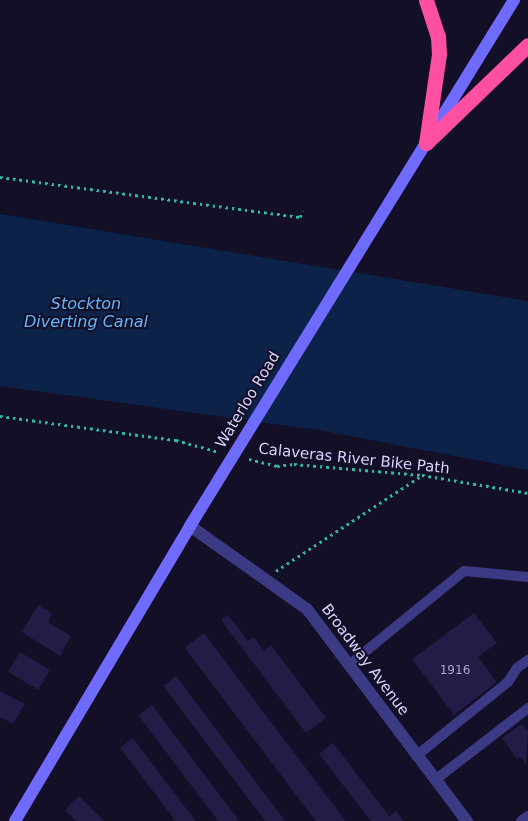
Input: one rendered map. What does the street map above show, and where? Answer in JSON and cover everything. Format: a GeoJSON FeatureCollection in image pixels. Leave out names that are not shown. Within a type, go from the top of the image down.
{"type":"FeatureCollection","features":[{"type":"Feature","properties":{"kind":"highway"},"geometry":{"type":"LineString","coordinates":[[426,0],[438,36],[439,54],[426,143]]}},
{"type":"Feature","properties":{"kind":"highway"},"geometry":{"type":"LineString","coordinates":[[426,143],[528,45]]}},
{"type":"Feature","properties":{"kind":"main road","name":"Waterloo Road"},"geometry":{"type":"LineString","coordinates":[[15,821],[190,526],[514,0]]}},
{"type":"Feature","properties":{"kind":"street","name":"Broadway Avenue"},"geometry":{"type":"LineString","coordinates":[[190,526],[307,609],[350,664],[434,780],[467,821]]}},
{"type":"Feature","properties":{"kind":"lane"},"geometry":{"type":"LineString","coordinates":[[350,664],[464,572],[528,577]]}},
{"type":"Feature","properties":{"kind":"lane"},"geometry":{"type":"LineString","coordinates":[[416,756],[508,682],[517,668],[528,660]]}},
{"type":"Feature","properties":{"kind":"lane"},"geometry":{"type":"LineString","coordinates":[[434,780],[528,708]]}},
{"type":"Feature","properties":{"kind":"lane"},"geometry":{"type":"LineString","coordinates":[[521,821],[528,816]]}},
{"type":"Feature","properties":{"kind":"path"},"geometry":{"type":"LineString","coordinates":[[0,177],[300,217],[303,211]]}},
{"type":"Feature","properties":{"kind":"path","name":"Calaveras River Bike Path"},"geometry":{"type":"LineString","coordinates":[[0,416],[176,440],[277,466],[304,464],[422,476],[528,494]]}},
{"type":"Feature","properties":{"kind":"path"},"geometry":{"type":"LineString","coordinates":[[265,578],[422,476]]}},
{"type":"Feature","properties":{"kind":"water","name":"Stockton Diverting Canal"},"geometry":{"type":"Polygon","coordinates":[[[0,214],[528,301],[528,470],[318,430],[0,386],[0,214]]]}},
{"type":"Feature","properties":{"kind":"building"},"geometry":{"type":"Polygon","coordinates":[[[38,605],[52,613],[48,622],[71,636],[60,656],[22,632],[38,605]]]}},
{"type":"Feature","properties":{"kind":"building"},"geometry":{"type":"Polygon","coordinates":[[[474,613],[497,643],[478,657],[497,682],[454,715],[412,659],[474,613]]]}},
{"type":"Feature","properties":{"kind":"building"},"geometry":{"type":"Polygon","coordinates":[[[228,615],[248,641],[254,637],[264,651],[271,645],[326,718],[306,733],[221,620],[228,615]]]}},
{"type":"Feature","properties":{"kind":"building"},"geometry":{"type":"Polygon","coordinates":[[[204,633],[346,821],[316,821],[185,647],[204,633]]]}},
{"type":"Feature","properties":{"kind":"building"},"geometry":{"type":"Polygon","coordinates":[[[20,652],[50,670],[38,690],[8,672],[20,652]]]}},
{"type":"Feature","properties":{"kind":"building"},"geometry":{"type":"Polygon","coordinates":[[[176,676],[285,821],[265,821],[163,686],[176,676]]]}},
{"type":"Feature","properties":{"kind":"building"},"geometry":{"type":"Polygon","coordinates":[[[0,691],[25,704],[13,724],[0,717],[0,691]]]}},
{"type":"Feature","properties":{"kind":"building"},"geometry":{"type":"Polygon","coordinates":[[[152,705],[239,821],[218,821],[138,715],[152,705]]]}},
{"type":"Feature","properties":{"kind":"building"},"geometry":{"type":"Polygon","coordinates":[[[522,724],[528,731],[526,764],[521,757],[517,759],[502,738],[522,724]]]}},
{"type":"Feature","properties":{"kind":"building"},"geometry":{"type":"Polygon","coordinates":[[[133,738],[196,821],[176,821],[120,748],[133,738]]]}},
{"type":"Feature","properties":{"kind":"building"},"geometry":{"type":"Polygon","coordinates":[[[333,743],[389,816],[396,811],[404,821],[371,821],[319,754],[333,743]]]}},
{"type":"Feature","properties":{"kind":"building"},"geometry":{"type":"Polygon","coordinates":[[[79,796],[104,821],[76,821],[65,810],[79,796]]]}}]}
